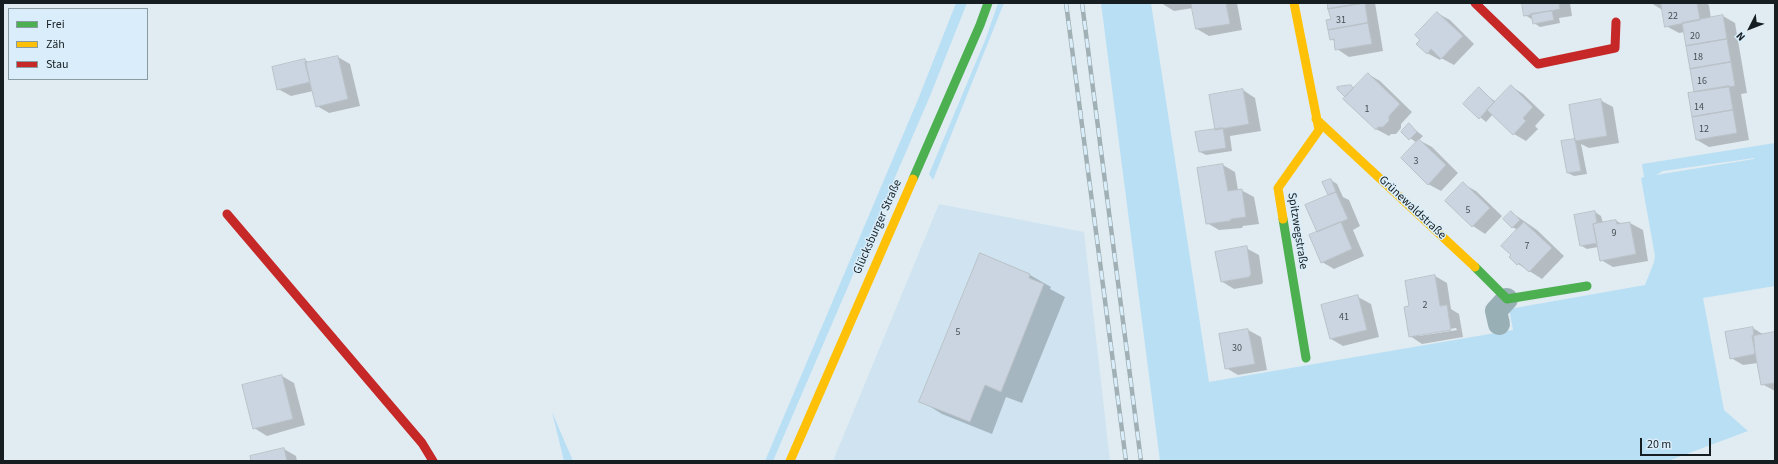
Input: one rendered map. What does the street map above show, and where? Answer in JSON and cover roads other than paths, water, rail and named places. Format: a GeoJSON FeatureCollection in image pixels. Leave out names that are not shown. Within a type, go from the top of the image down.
{"type":"FeatureCollection","features":[{"type":"Feature","properties":{"kind":"street","name":"Glücksburger Straße"},"geometry":{"type":"LineString","coordinates":[[790,461],[980,25],[988,3]]}},
{"type":"Feature","properties":{"kind":"street","name":"Spitzwegstraße"},"geometry":{"type":"LineString","coordinates":[[1294,3],[1318,130],[1278,188],[1306,358]]}},
{"type":"Feature","properties":{"kind":"street"},"geometry":{"type":"LineString","coordinates":[[1475,3],[1538,64],[1615,48],[1616,22]]}},
{"type":"Feature","properties":{"kind":"street","name":"Grünewaldstraße"},"geometry":{"type":"LineString","coordinates":[[1316,119],[1466,258],[1507,299]]}},
{"type":"Feature","properties":{"kind":"street"},"geometry":{"type":"LineString","coordinates":[[227,214],[422,443],[433,461]]}},
{"type":"Feature","properties":{"kind":"street"},"geometry":{"type":"LineString","coordinates":[[1499,324],[1496,311],[1507,299],[1587,286]]}},
{"type":"Feature","properties":{"kind":"railway"},"geometry":{"type":"LineString","coordinates":[[1066,3],[1126,461]]}},
{"type":"Feature","properties":{"kind":"railway"},"geometry":{"type":"LineString","coordinates":[[1082,3],[1141,461]]}}]}
